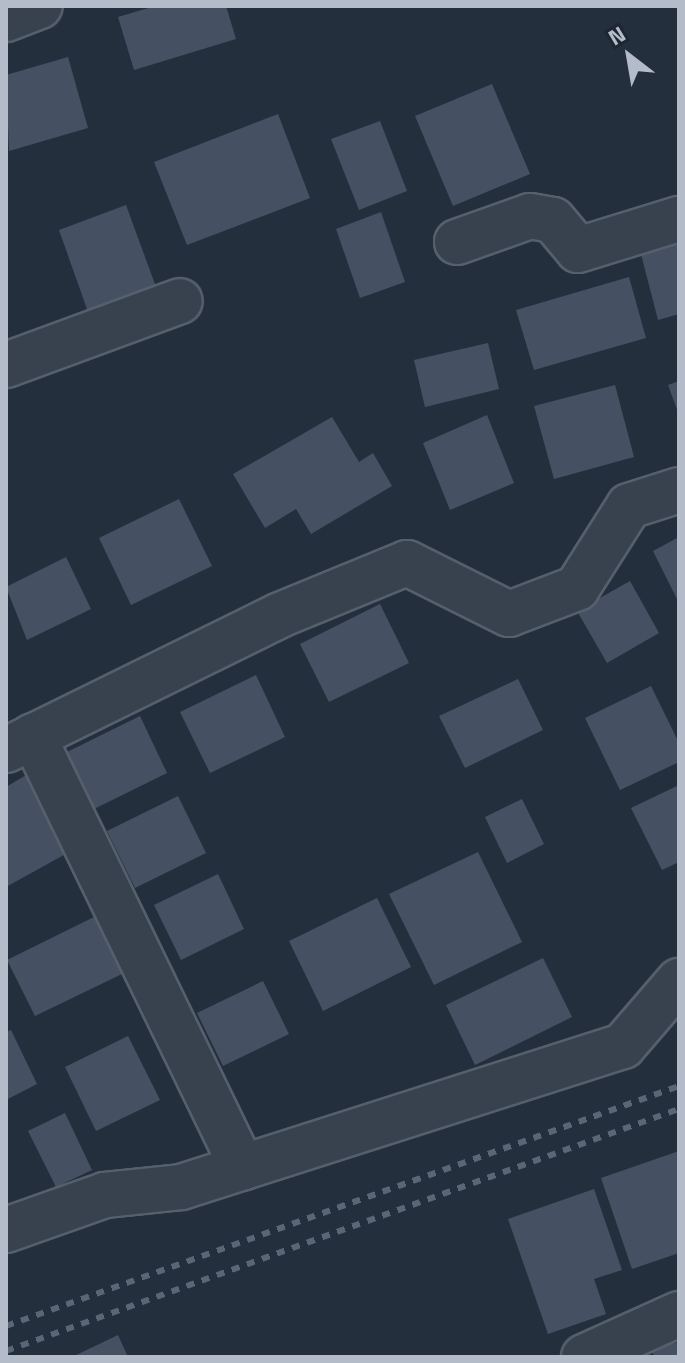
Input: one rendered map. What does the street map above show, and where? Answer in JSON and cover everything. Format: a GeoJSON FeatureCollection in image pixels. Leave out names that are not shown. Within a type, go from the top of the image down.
{"type":"FeatureCollection","features":[{"type":"Feature","properties":{"kind":"street"},"geometry":{"type":"LineString","coordinates":[[6,19],[40,6]]}},
{"type":"Feature","properties":{"kind":"street"},"geometry":{"type":"LineString","coordinates":[[457,242],[530,216],[553,220],[578,250],[679,219]]}},
{"type":"Feature","properties":{"kind":"street"},"geometry":{"type":"LineString","coordinates":[[6,365],[180,301]]}},
{"type":"Feature","properties":{"kind":"street"},"geometry":{"type":"LineString","coordinates":[[243,1168],[20,743],[280,615],[407,563],[509,614],[577,588],[629,506],[679,490]]}},
{"type":"Feature","properties":{"kind":"street"},"geometry":{"type":"LineString","coordinates":[[6,1230],[105,1195],[181,1187],[623,1046],[679,981]]}},
{"type":"Feature","properties":{"kind":"street"},"geometry":{"type":"LineString","coordinates":[[584,1357],[679,1314]]}},
{"type":"Feature","properties":{"kind":"building"},"geometry":{"type":"Polygon","coordinates":[[[155,6],[226,6],[236,39],[134,70],[118,17],[155,6]]]}},
{"type":"Feature","properties":{"kind":"building"},"geometry":{"type":"Polygon","coordinates":[[[68,57],[88,128],[9,151],[6,75],[68,57]]]}},
{"type":"Feature","properties":{"kind":"building"},"geometry":{"type":"Polygon","coordinates":[[[492,84],[530,174],[453,206],[415,116],[492,84]]]}},
{"type":"Feature","properties":{"kind":"building"},"geometry":{"type":"Polygon","coordinates":[[[278,114],[310,198],[187,245],[154,162],[278,114]]]}},
{"type":"Feature","properties":{"kind":"building"},"geometry":{"type":"Polygon","coordinates":[[[380,121],[407,191],[359,210],[331,139],[380,121]]]}},
{"type":"Feature","properties":{"kind":"building"},"geometry":{"type":"Polygon","coordinates":[[[126,205],[156,287],[88,312],[59,230],[126,205]]]}},
{"type":"Feature","properties":{"kind":"building"},"geometry":{"type":"Polygon","coordinates":[[[381,212],[405,282],[360,298],[336,229],[381,212]]]}},
{"type":"Feature","properties":{"kind":"building"},"geometry":{"type":"Polygon","coordinates":[[[679,244],[679,314],[658,320],[641,254],[679,244]]]}},
{"type":"Feature","properties":{"kind":"building"},"geometry":{"type":"Polygon","coordinates":[[[629,277],[646,338],[534,370],[516,310],[629,277]]]}},
{"type":"Feature","properties":{"kind":"building"},"geometry":{"type":"Polygon","coordinates":[[[488,343],[499,389],[425,407],[414,360],[488,343]]]}},
{"type":"Feature","properties":{"kind":"building"},"geometry":{"type":"Polygon","coordinates":[[[679,381],[679,415],[668,385],[679,381]]]}},
{"type":"Feature","properties":{"kind":"building"},"geometry":{"type":"Polygon","coordinates":[[[615,385],[634,457],[554,479],[534,406],[615,385]]]}},
{"type":"Feature","properties":{"kind":"building"},"geometry":{"type":"Polygon","coordinates":[[[487,415],[514,483],[450,510],[423,443],[487,415]]]}},
{"type":"Feature","properties":{"kind":"building"},"geometry":{"type":"Polygon","coordinates":[[[332,417],[359,462],[373,453],[392,486],[311,534],[296,509],[265,528],[233,474],[332,417]]]}},
{"type":"Feature","properties":{"kind":"building"},"geometry":{"type":"Polygon","coordinates":[[[179,499],[212,566],[131,605],[99,538],[179,499]]]}},
{"type":"Feature","properties":{"kind":"building"},"geometry":{"type":"Polygon","coordinates":[[[679,537],[679,603],[653,551],[679,537]]]}},
{"type":"Feature","properties":{"kind":"building"},"geometry":{"type":"Polygon","coordinates":[[[66,557],[91,609],[27,640],[6,587],[66,557]]]}},
{"type":"Feature","properties":{"kind":"building"},"geometry":{"type":"Polygon","coordinates":[[[630,581],[659,633],[607,663],[577,611],[630,581]]]}},
{"type":"Feature","properties":{"kind":"building"},"geometry":{"type":"Polygon","coordinates":[[[380,604],[409,663],[329,702],[300,644],[380,604]]]}},
{"type":"Feature","properties":{"kind":"building"},"geometry":{"type":"Polygon","coordinates":[[[256,675],[285,737],[210,773],[180,712],[256,675]]]}},
{"type":"Feature","properties":{"kind":"building"},"geometry":{"type":"Polygon","coordinates":[[[518,679],[543,730],[465,768],[439,716],[518,679]]]}},
{"type":"Feature","properties":{"kind":"building"},"geometry":{"type":"Polygon","coordinates":[[[651,686],[679,743],[679,762],[620,790],[585,718],[651,686]]]}},
{"type":"Feature","properties":{"kind":"building"},"geometry":{"type":"Polygon","coordinates":[[[140,716],[167,773],[94,809],[67,752],[140,716]]]}},
{"type":"Feature","properties":{"kind":"building"},"geometry":{"type":"Polygon","coordinates":[[[28,774],[71,851],[6,887],[6,787],[28,774]]]}},
{"type":"Feature","properties":{"kind":"building"},"geometry":{"type":"Polygon","coordinates":[[[679,785],[679,862],[662,870],[631,808],[679,785]]]}},
{"type":"Feature","properties":{"kind":"building"},"geometry":{"type":"Polygon","coordinates":[[[178,796],[206,853],[135,888],[107,831],[178,796]]]}},
{"type":"Feature","properties":{"kind":"building"},"geometry":{"type":"Polygon","coordinates":[[[522,799],[544,844],[507,863],[485,817],[522,799]]]}},
{"type":"Feature","properties":{"kind":"building"},"geometry":{"type":"Polygon","coordinates":[[[478,852],[522,942],[434,985],[389,894],[478,852]]]}},
{"type":"Feature","properties":{"kind":"building"},"geometry":{"type":"Polygon","coordinates":[[[218,874],[244,929],[181,960],[154,905],[218,874]]]}},
{"type":"Feature","properties":{"kind":"building"},"geometry":{"type":"Polygon","coordinates":[[[377,898],[411,967],[323,1011],[289,941],[377,898]]]}},
{"type":"Feature","properties":{"kind":"building"},"geometry":{"type":"Polygon","coordinates":[[[94,917],[122,974],[35,1016],[7,960],[94,917]]]}},
{"type":"Feature","properties":{"kind":"building"},"geometry":{"type":"Polygon","coordinates":[[[543,958],[572,1017],[475,1065],[446,1005],[543,958]]]}},
{"type":"Feature","properties":{"kind":"building"},"geometry":{"type":"Polygon","coordinates":[[[263,981],[289,1034],[223,1066],[197,1013],[263,981]]]}},
{"type":"Feature","properties":{"kind":"building"},"geometry":{"type":"Polygon","coordinates":[[[11,1030],[37,1084],[6,1100],[6,1032],[11,1030]]]}},
{"type":"Feature","properties":{"kind":"building"},"geometry":{"type":"Polygon","coordinates":[[[128,1036],[160,1100],[96,1131],[65,1067],[128,1036]]]}},
{"type":"Feature","properties":{"kind":"building"},"geometry":{"type":"Polygon","coordinates":[[[65,1113],[92,1170],[56,1187],[28,1131],[65,1113]]]}},
{"type":"Feature","properties":{"kind":"building"},"geometry":{"type":"Polygon","coordinates":[[[679,1151],[679,1253],[632,1269],[601,1178],[679,1151]]]}},
{"type":"Feature","properties":{"kind":"building"},"geometry":{"type":"Polygon","coordinates":[[[594,1189],[622,1270],[594,1279],[606,1314],[548,1334],[508,1219],[594,1189]]]}},
{"type":"Feature","properties":{"kind":"building"},"geometry":{"type":"Polygon","coordinates":[[[118,1335],[128,1357],[72,1357],[118,1335]]]}},
{"type":"Feature","properties":{"kind":"building"},"geometry":{"type":"Polygon","coordinates":[[[679,1342],[679,1357],[654,1357],[652,1349],[679,1342]]]}},
{"type":"Feature","properties":{"kind":"railway"},"geometry":{"type":"LineString","coordinates":[[6,1326],[679,1086]]}},
{"type":"Feature","properties":{"kind":"railway"},"geometry":{"type":"LineString","coordinates":[[6,1351],[679,1109]]}}]}
